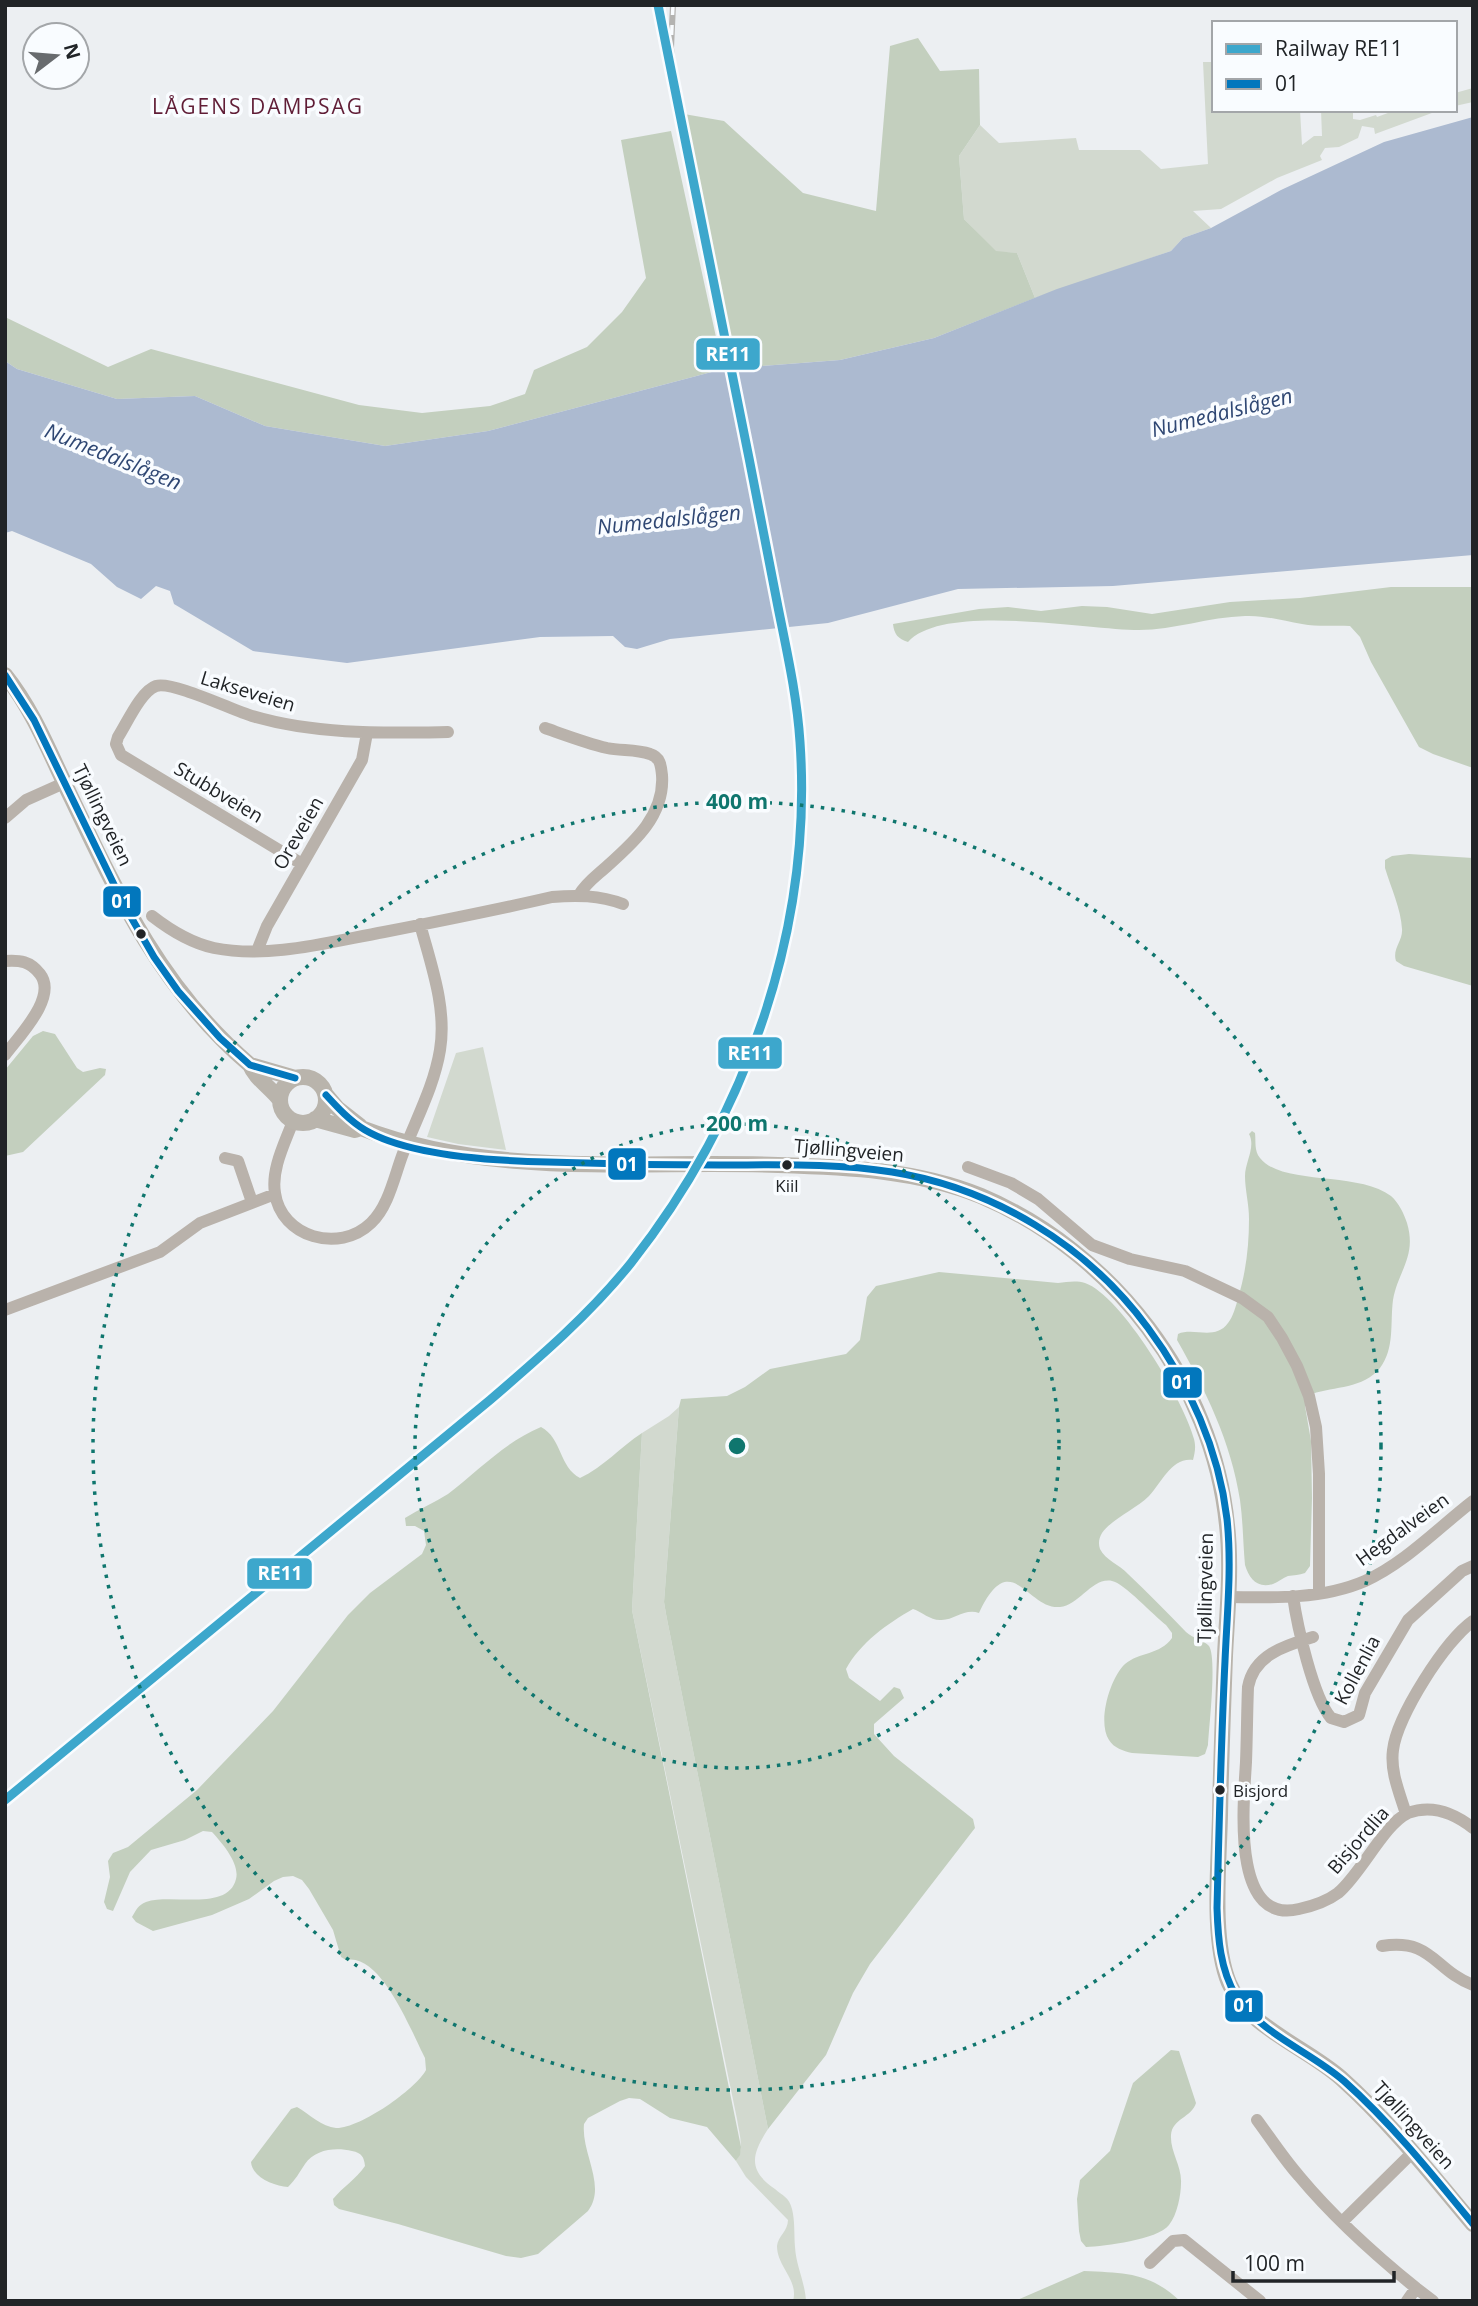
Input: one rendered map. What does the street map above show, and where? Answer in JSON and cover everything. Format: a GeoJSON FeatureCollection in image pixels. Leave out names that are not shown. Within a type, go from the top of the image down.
{"type":"FeatureCollection","features":[{"type":"Feature","properties":{"kind":"main road","name":"Tjøllingveien"},"geometry":{"type":"LineString","coordinates":[[5,675],[34,720],[124,905],[154,957],[199,1017],[250,1065],[295,1078]]}},
{"type":"Feature","properties":{"kind":"main road","name":"Tjøllingveien"},"geometry":{"type":"LineString","coordinates":[[250,1065],[252,1071],[270,1087],[279,1100]]}},
{"type":"Feature","properties":{"kind":"main road"},"geometry":{"type":"LineString","coordinates":[[295,1078],[313,1079],[326,1095],[361,1128],[355,1130],[316,1119],[304,1123],[293,1121],[284,1113],[279,1100],[284,1087],[295,1078]]}},
{"type":"Feature","properties":{"kind":"main road"},"geometry":{"type":"LineString","coordinates":[[316,1119],[325,1107],[326,1095]]}},
{"type":"Feature","properties":{"kind":"main road","name":"Tjøllingveien"},"geometry":{"type":"LineString","coordinates":[[361,1128],[407,1144],[480,1159],[850,1168],[903,1174],[979,1196],[1018,1216],[1089,1264],[1112,1285],[1158,1340],[1186,1388],[1204,1428],[1224,1502],[1228,1544],[1228,1597],[1219,1932],[1225,1972],[1236,1998],[1255,2018],[1339,2076],[1413,2152],[1473,2224]]}},
{"type":"Feature","properties":{"kind":"street","name":"Lakseveien"},"geometry":{"type":"LineString","coordinates":[[118,749],[118,737],[144,695],[151,688],[165,685],[269,721],[303,728],[367,733],[448,733]]}},
{"type":"Feature","properties":{"kind":"street"},"geometry":{"type":"LineString","coordinates":[[545,728],[608,748],[650,753],[657,757],[661,764],[663,790],[658,809],[648,825],[585,885],[579,895]]}},
{"type":"Feature","properties":{"kind":"street","name":"Oreveien"},"geometry":{"type":"LineString","coordinates":[[257,951],[267,926],[362,760],[367,733]]}},
{"type":"Feature","properties":{"kind":"street","name":"Stubbveien"},"geometry":{"type":"LineString","coordinates":[[118,749],[127,760],[302,864]]}},
{"type":"Feature","properties":{"kind":"street"},"geometry":{"type":"LineString","coordinates":[[5,818],[26,800],[64,783]]}},
{"type":"Feature","properties":{"kind":"street"},"geometry":{"type":"LineString","coordinates":[[152,916],[196,943],[235,951],[257,951],[300,947],[552,897],[579,895],[607,898],[623,904]]}},
{"type":"Feature","properties":{"kind":"street"},"geometry":{"type":"LineString","coordinates":[[293,1121],[274,1176],[275,1194],[280,1210],[291,1225],[316,1238],[338,1238],[358,1232],[369,1225],[379,1213],[433,1080],[440,1051],[438,991],[420,924]]}},
{"type":"Feature","properties":{"kind":"street"},"geometry":{"type":"LineString","coordinates":[[5,961],[24,961],[30,964],[42,976],[44,984],[39,1009],[5,1055]]}},
{"type":"Feature","properties":{"kind":"street"},"geometry":{"type":"LineString","coordinates":[[225,1158],[238,1161],[252,1202]]}},
{"type":"Feature","properties":{"kind":"street"},"geometry":{"type":"LineString","coordinates":[[968,1167],[1011,1183],[1038,1199],[1092,1245],[1130,1259],[1185,1271],[1242,1298],[1268,1317],[1297,1366],[1309,1396],[1315,1427],[1319,1496],[1319,1592]]}},
{"type":"Feature","properties":{"kind":"street"},"geometry":{"type":"LineString","coordinates":[[5,1310],[160,1252],[200,1223],[275,1194]]}},
{"type":"Feature","properties":{"kind":"street","name":"Hegdalveien"},"geometry":{"type":"LineString","coordinates":[[1228,1597],[1293,1596],[1344,1588],[1383,1572],[1473,1501]]}},
{"type":"Feature","properties":{"kind":"street","name":"Kollenlia"},"geometry":{"type":"LineString","coordinates":[[1308,1638],[1314,1679],[1327,1714],[1338,1721],[1352,1720],[1359,1715],[1365,1693],[1408,1620],[1462,1571],[1473,1566]]}},
{"type":"Feature","properties":{"kind":"street"},"geometry":{"type":"LineString","coordinates":[[1293,1596],[1308,1638]]}},
{"type":"Feature","properties":{"kind":"street","name":"Bisjordlia"},"geometry":{"type":"LineString","coordinates":[[1406,1814],[1392,1762],[1396,1736],[1409,1708],[1448,1644],[1473,1621]]}},
{"type":"Feature","properties":{"kind":"street","name":"Bisjordlia"},"geometry":{"type":"LineString","coordinates":[[1308,1638],[1270,1654],[1255,1666],[1250,1674],[1243,1842],[1250,1874],[1265,1903],[1284,1911],[1329,1899],[1351,1880],[1394,1824],[1406,1814],[1417,1811],[1443,1811],[1453,1814],[1473,1828]]}},
{"type":"Feature","properties":{"kind":"street"},"geometry":{"type":"LineString","coordinates":[[1382,1946],[1402,1943],[1415,1947],[1473,1985]]}},
{"type":"Feature","properties":{"kind":"street"},"geometry":{"type":"LineString","coordinates":[[1257,2120],[1299,2176],[1342,2222],[1380,2259],[1433,2301]]}},
{"type":"Feature","properties":{"kind":"street"},"geometry":{"type":"LineString","coordinates":[[1342,2222],[1413,2152]]}},
{"type":"Feature","properties":{"kind":"street"},"geometry":{"type":"LineString","coordinates":[[1150,2263],[1173,2241],[1184,2240],[1260,2301]]}},
{"type":"Feature","properties":{"kind":"street"},"geometry":{"type":"LineString","coordinates":[[1407,2301],[1416,2288]]}},
{"type":"Feature","properties":{"kind":"shaded area"},"geometry":{"type":"Polygon","coordinates":[[[1203,62],[1212,62],[1212,112],[1300,112],[1302,145],[1314,136],[1322,136],[1321,112],[1353,112],[1353,119],[1360,120],[1391,112],[1435,112],[1375,134],[1374,128],[1362,126],[1358,138],[1339,147],[1325,148],[1320,156],[1322,160],[1277,178],[1221,209],[1193,211],[1211,228],[1183,238],[1171,251],[1035,298],[1017,253],[996,252],[964,219],[959,156],[980,125],[999,143],[1076,138],[1079,150],[1140,150],[1161,169],[1208,164],[1203,62]]]}},
{"type":"Feature","properties":{"kind":"shaded area"},"geometry":{"type":"Polygon","coordinates":[[[1473,88],[1473,102],[1457,106],[1457,92],[1473,88]]]}},
{"type":"Feature","properties":{"kind":"shaded area"},"geometry":{"type":"Polygon","coordinates":[[[483,1047],[506,1150],[427,1137],[456,1053],[483,1047]]]}},
{"type":"Feature","properties":{"kind":"shaded area"},"geometry":{"type":"Polygon","coordinates":[[[679,1407],[664,1602],[768,2129],[758,2146],[756,2168],[766,2182],[791,2205],[796,2254],[806,2301],[793,2301],[793,2286],[778,2254],[778,2242],[788,2220],[746,2177],[736,2161],[741,2146],[737,2119],[632,1610],[642,1433],[679,1407]]]}},
{"type":"Feature","properties":{"kind":"green space"},"geometry":{"type":"Polygon","coordinates":[[[918,38],[940,71],[979,69],[980,125],[959,156],[964,219],[996,251],[1017,253],[1035,298],[934,338],[840,360],[737,368],[684,114],[724,121],[803,193],[876,211],[890,46],[918,38]]]}},
{"type":"Feature","properties":{"kind":"green space"},"geometry":{"type":"Polygon","coordinates":[[[671,131],[723,369],[488,431],[385,446],[265,426],[195,396],[117,399],[17,369],[5,361],[5,317],[108,367],[151,349],[359,405],[422,413],[490,406],[525,394],[534,370],[587,347],[622,312],[646,278],[621,140],[671,131]]]}},
{"type":"Feature","properties":{"kind":"green space"},"geometry":{"type":"Polygon","coordinates":[[[1391,587],[1473,587],[1473,768],[1419,747],[1371,662],[1360,637],[1350,626],[1308,625],[1252,616],[1139,630],[983,621],[952,623],[926,630],[908,642],[897,636],[893,624],[979,609],[1008,607],[1041,611],[1082,606],[1107,607],[1152,614],[1230,602],[1300,598],[1391,587]]]}},
{"type":"Feature","properties":{"kind":"green space"},"geometry":{"type":"Polygon","coordinates":[[[1409,854],[1473,858],[1473,986],[1404,966],[1396,961],[1395,953],[1402,933],[1401,921],[1385,860],[1392,856],[1409,854]]]}},
{"type":"Feature","properties":{"kind":"green space"},"geometry":{"type":"Polygon","coordinates":[[[43,1031],[55,1034],[77,1068],[83,1072],[106,1069],[105,1075],[23,1152],[5,1156],[5,1070],[33,1036],[43,1031]]]}},
{"type":"Feature","properties":{"kind":"green space"},"geometry":{"type":"Polygon","coordinates":[[[1252,1131],[1255,1133],[1258,1155],[1271,1167],[1302,1176],[1360,1183],[1391,1196],[1403,1212],[1410,1245],[1395,1290],[1390,1344],[1380,1368],[1365,1380],[1312,1394],[1305,1406],[1311,1441],[1310,1566],[1305,1573],[1288,1576],[1267,1585],[1254,1581],[1245,1565],[1240,1500],[1224,1437],[1198,1378],[1177,1340],[1178,1334],[1184,1332],[1211,1333],[1223,1328],[1234,1311],[1248,1249],[1249,1213],[1245,1171],[1251,1149],[1249,1134],[1252,1131]]]}},
{"type":"Feature","properties":{"kind":"green space"},"geometry":{"type":"Polygon","coordinates":[[[939,1272],[1085,1283],[1116,1307],[1165,1377],[1194,1439],[1193,1460],[1179,1462],[1173,1466],[1149,1496],[1107,1528],[1101,1535],[1099,1545],[1105,1556],[1125,1571],[1186,1632],[1209,1646],[1212,1678],[1208,1745],[1205,1754],[1198,1757],[1132,1753],[1119,1749],[1109,1740],[1104,1723],[1107,1700],[1114,1679],[1125,1664],[1162,1648],[1172,1638],[1166,1625],[1131,1593],[1112,1581],[1098,1583],[1073,1602],[1060,1607],[1038,1600],[1010,1582],[1001,1584],[990,1593],[979,1613],[969,1612],[940,1620],[913,1609],[875,1634],[846,1669],[849,1678],[880,1701],[894,1687],[900,1689],[904,1698],[874,1724],[874,1734],[894,1756],[973,1819],[975,1828],[870,1964],[853,1993],[826,2055],[768,2129],[664,1602],[679,1407],[681,1399],[727,1396],[770,1369],[846,1354],[860,1340],[867,1297],[876,1286],[939,1272]]]}},
{"type":"Feature","properties":{"kind":"green space"},"geometry":{"type":"Polygon","coordinates":[[[541,1427],[553,1438],[568,1467],[580,1478],[642,1433],[632,1610],[741,2147],[736,2161],[707,2127],[670,2118],[640,2099],[620,2101],[588,2118],[584,2124],[595,2191],[588,2211],[538,2254],[521,2258],[339,2209],[334,2205],[333,2199],[365,2166],[362,2156],[355,2152],[333,2149],[314,2155],[288,2187],[265,2180],[252,2167],[251,2162],[291,2109],[297,2107],[331,2127],[346,2127],[386,2107],[411,2088],[426,2070],[425,2058],[394,1997],[371,1968],[359,1961],[341,1957],[333,1930],[302,1880],[293,1876],[283,1877],[249,1899],[212,1915],[153,1931],[136,1922],[132,1917],[139,1906],[146,1902],[211,1898],[231,1889],[237,1873],[233,1861],[212,1832],[203,1831],[185,1840],[151,1850],[130,1872],[113,1911],[107,1909],[104,1902],[110,1877],[108,1861],[113,1853],[128,1847],[197,1790],[273,1711],[348,1615],[370,1593],[422,1554],[426,1545],[424,1531],[415,1526],[406,1526],[405,1518],[448,1494],[504,1449],[541,1427]]]}},
{"type":"Feature","properties":{"kind":"green space"},"geometry":{"type":"Polygon","coordinates":[[[1171,2050],[1179,2051],[1196,2103],[1191,2112],[1175,2125],[1171,2135],[1181,2177],[1174,2216],[1169,2225],[1154,2235],[1086,2247],[1081,2241],[1079,2231],[1077,2199],[1080,2180],[1110,2151],[1133,2083],[1171,2050]]]}},
{"type":"Feature","properties":{"kind":"green space"},"geometry":{"type":"Polygon","coordinates":[[[1084,2271],[1147,2279],[1169,2291],[1180,2301],[1015,2301],[1084,2271]]]}},
{"type":"Feature","properties":{"kind":"water","name":"Numedalslågen"},"geometry":{"type":"Polygon","coordinates":[[[1473,117],[1473,555],[1113,586],[958,589],[828,623],[670,639],[637,649],[625,647],[613,636],[540,637],[347,663],[253,651],[174,604],[170,591],[156,586],[141,599],[117,587],[91,564],[12,531],[5,533],[5,361],[17,369],[117,399],[195,396],[265,426],[385,446],[488,431],[723,369],[840,360],[934,338],[1057,289],[1171,251],[1183,238],[1211,228],[1281,190],[1384,142],[1473,117]]]}},
{"type":"Feature","properties":{"kind":"pier"},"geometry":{"type":"Polygon","coordinates":[[[734,364],[787,627],[778,629],[725,365],[734,364]]]}},
{"type":"Feature","properties":{"kind":"railway"},"geometry":{"type":"LineString","coordinates":[[673,5],[671,48],[677,99]]}},
{"type":"Feature","properties":{"kind":"rail line","name":"RE11"},"geometry":{"type":"LineString","coordinates":[[5,1800],[490,1400],[599,1300],[631,1263],[672,1206],[708,1146],[738,1083],[764,1018],[783,951],[795,882],[801,812],[799,725],[738,401],[658,5]]}},
{"type":"Feature","properties":{"kind":"transit line","name":"01"},"geometry":{"type":"LineString","coordinates":[[5,675],[34,720],[124,905],[154,957],[178,991],[220,1038],[250,1065],[295,1078]]}},
{"type":"Feature","properties":{"kind":"transit line","name":"01"},"geometry":{"type":"LineString","coordinates":[[326,1095],[354,1123],[383,1139],[454,1155],[591,1163],[828,1166],[871,1169],[929,1180],[966,1191],[1035,1225],[1067,1246],[1124,1298],[1163,1349],[1189,1394],[1217,1468],[1227,1519],[1229,1572],[1217,1908],[1219,1942],[1226,1975],[1236,1996],[1259,2021],[1344,2081],[1379,2114],[1473,2224]]}},
{"type":"Feature","properties":{"kind":"place","name":"Kiil"},"geometry":{"type":"Point","coordinates":[787,1165]}},
{"type":"Feature","properties":{"kind":"place","name":"Bisjord"},"geometry":{"type":"Point","coordinates":[1220,1790]}},
{"type":"Feature","properties":{"kind":"district","name":"LÅGENS DAMPSAG"},"geometry":{"type":"Point","coordinates":[258,107]}}]}
